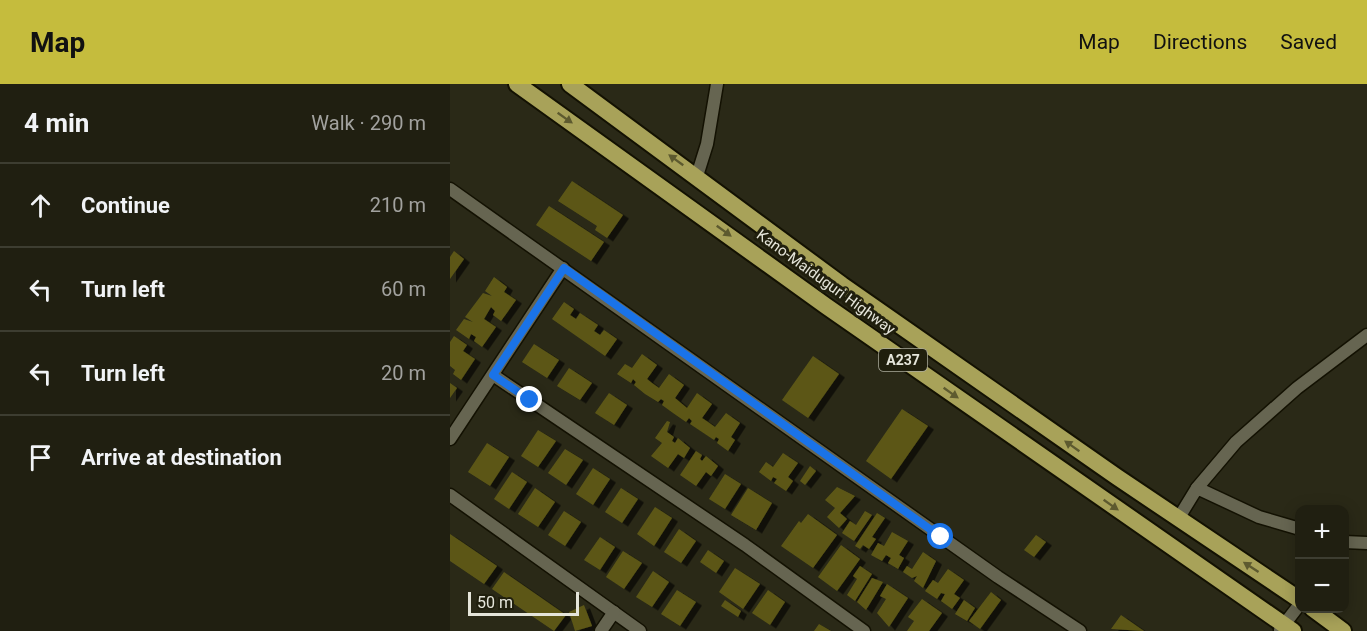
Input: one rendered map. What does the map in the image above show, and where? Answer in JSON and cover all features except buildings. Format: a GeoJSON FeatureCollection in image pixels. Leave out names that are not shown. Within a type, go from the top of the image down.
{"type":"FeatureCollection","features":[{"type":"Feature","properties":{"kind":"highway","name":"Kano-Maiduguri Highway"},"geometry":{"type":"LineString","coordinates":[[517,84],[826,306],[1285,629]]}},
{"type":"Feature","properties":{"kind":"highway","name":"Kano-Maiduguri Highway"},"geometry":{"type":"LineString","coordinates":[[570,84],[842,285],[1295,599]]}},
{"type":"Feature","properties":{"kind":"highway"},"geometry":{"type":"LineString","coordinates":[[1317,613],[1343,631]]}},
{"type":"Feature","properties":{"kind":"street"},"geometry":{"type":"LineString","coordinates":[[697,176],[707,144],[717,84]]}},
{"type":"Feature","properties":{"kind":"street"},"geometry":{"type":"LineString","coordinates":[[450,189],[998,577],[1080,631]]}},
{"type":"Feature","properties":{"kind":"street"},"geometry":{"type":"LineString","coordinates":[[450,439],[564,268]]}},
{"type":"Feature","properties":{"kind":"street"},"geometry":{"type":"LineString","coordinates":[[1178,519],[1197,488],[1236,442],[1297,388],[1367,335]]}},
{"type":"Feature","properties":{"kind":"street"},"geometry":{"type":"LineString","coordinates":[[493,375],[745,544],[864,631]]}},
{"type":"Feature","properties":{"kind":"street"},"geometry":{"type":"LineString","coordinates":[[1197,488],[1259,517],[1295,528]]}},
{"type":"Feature","properties":{"kind":"street"},"geometry":{"type":"LineString","coordinates":[[450,495],[640,631]]}},
{"type":"Feature","properties":{"kind":"street"},"geometry":{"type":"LineString","coordinates":[[1349,543],[1367,543]]}},
{"type":"Feature","properties":{"kind":"street"},"geometry":{"type":"LineString","coordinates":[[1285,629],[1295,610]]}},
{"type":"Feature","properties":{"kind":"street"},"geometry":{"type":"LineString","coordinates":[[601,631],[614,612]]}},
{"type":"Feature","properties":{"kind":"route"},"geometry":{"type":"LineString","coordinates":[[530,400],[493,375],[564,268],[941,537]]}}]}
